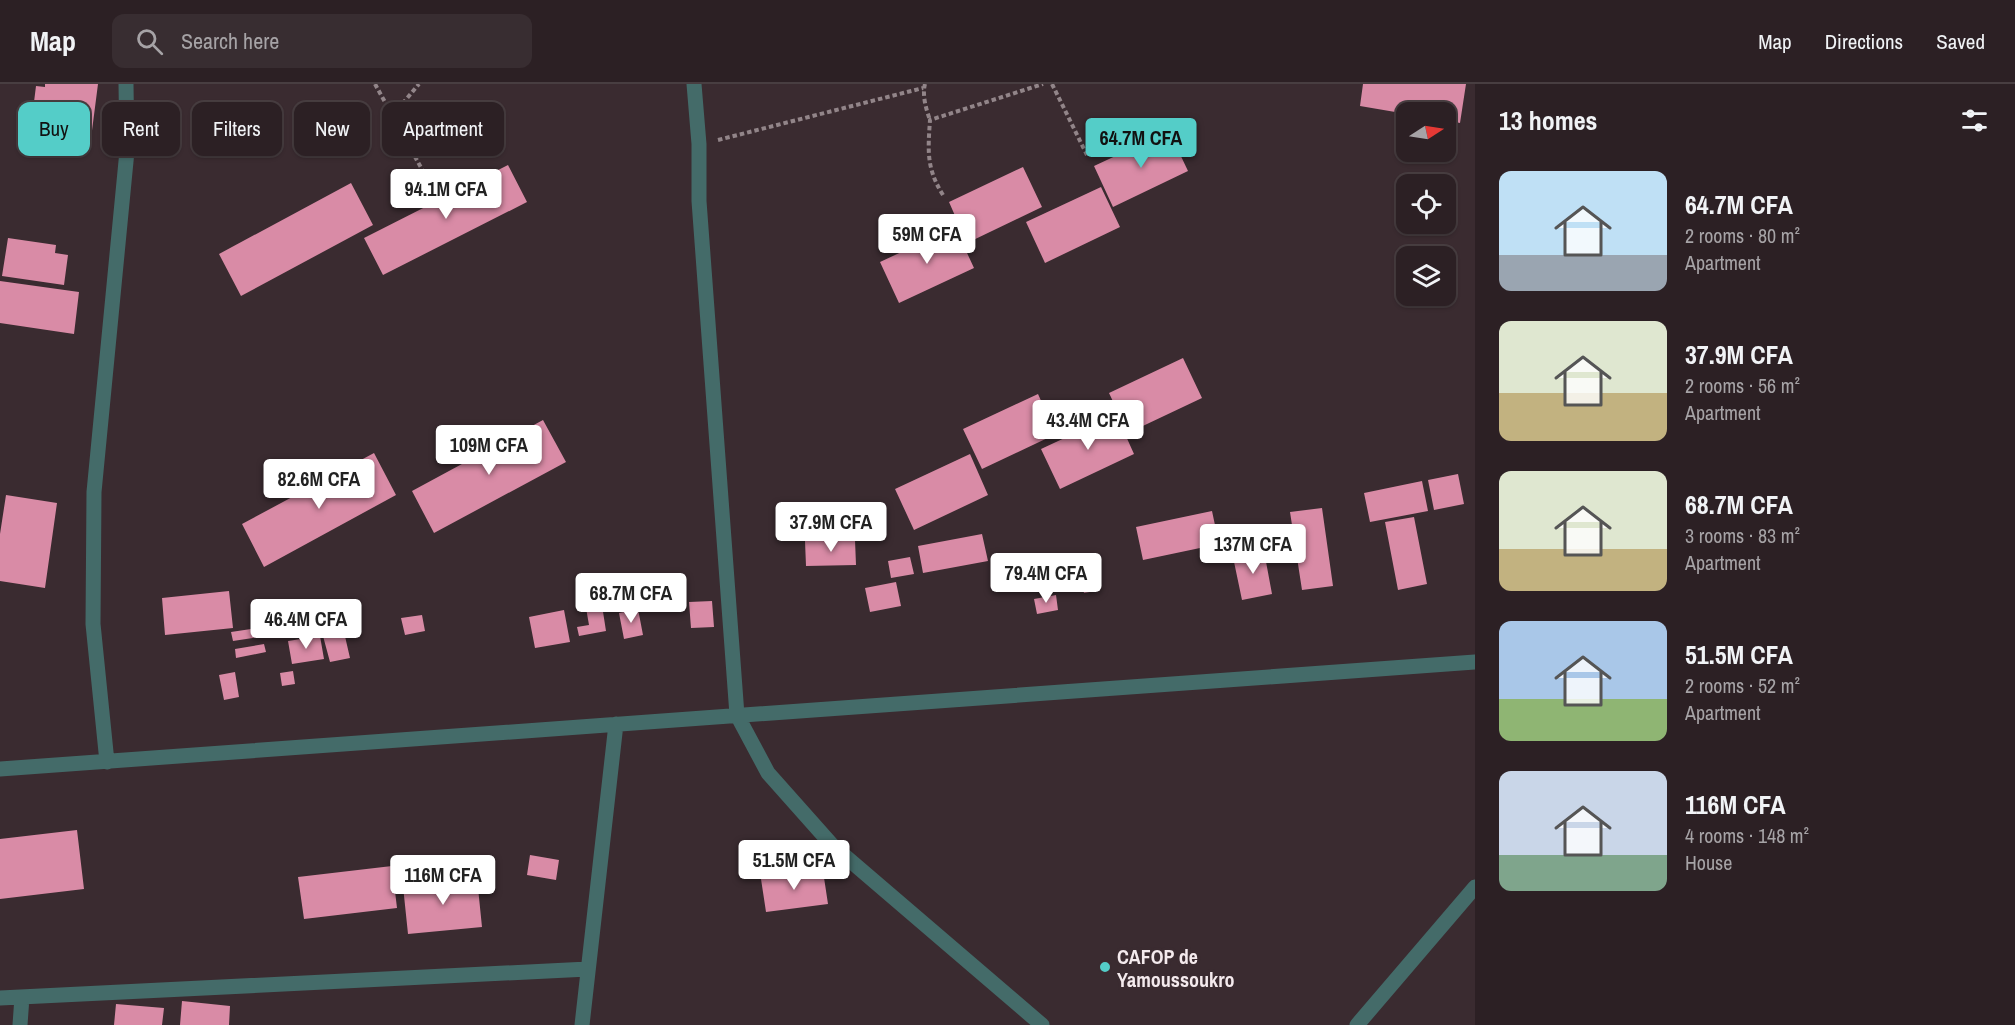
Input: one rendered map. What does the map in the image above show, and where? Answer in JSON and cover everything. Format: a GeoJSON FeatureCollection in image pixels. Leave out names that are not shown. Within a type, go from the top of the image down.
{"type":"FeatureCollection","features":[{"type":"Feature","properties":{"kind":"street"},"geometry":{"type":"LineString","coordinates":[[106,762],[93,624],[94,492],[127,151],[126,84]]}},
{"type":"Feature","properties":{"kind":"street"},"geometry":{"type":"LineString","coordinates":[[694,84],[699,144],[700,213],[737,716],[768,773],[832,845],[1042,1025]]}},
{"type":"Feature","properties":{"kind":"street"},"geometry":{"type":"LineString","coordinates":[[0,769],[1475,662]]}},
{"type":"Feature","properties":{"kind":"street"},"geometry":{"type":"LineString","coordinates":[[582,1025],[616,724]]}},
{"type":"Feature","properties":{"kind":"street"},"geometry":{"type":"LineString","coordinates":[[1357,1025],[1475,887]]}},
{"type":"Feature","properties":{"kind":"street"},"geometry":{"type":"LineString","coordinates":[[0,998],[588,969]]}},
{"type":"Feature","properties":{"kind":"street"},"geometry":{"type":"LineString","coordinates":[[20,1025],[22,997]]}},
{"type":"Feature","properties":{"kind":"path"},"geometry":{"type":"LineString","coordinates":[[375,84],[385,102]]}},
{"type":"Feature","properties":{"kind":"path"},"geometry":{"type":"LineString","coordinates":[[403,102],[418,84]]}},
{"type":"Feature","properties":{"kind":"path"},"geometry":{"type":"LineString","coordinates":[[930,120],[1043,84]]}},
{"type":"Feature","properties":{"kind":"path"},"geometry":{"type":"LineString","coordinates":[[1052,84],[1087,155]]}},
{"type":"Feature","properties":{"kind":"path"},"geometry":{"type":"LineString","coordinates":[[699,144],[924,86],[926,108],[930,120],[927,156],[933,179],[943,195]]}},
{"type":"Feature","properties":{"kind":"path"},"geometry":{"type":"LineString","coordinates":[[415,156],[435,193]]}},
{"type":"Feature","properties":{"kind":"building"},"geometry":{"type":"Polygon","coordinates":[[[45,84],[98,84],[90,146],[90,102],[34,102],[36,86],[45,87],[45,84]]]}},
{"type":"Feature","properties":{"kind":"building"},"geometry":{"type":"Polygon","coordinates":[[[1363,84],[1466,84],[1460,123],[1456,122],[1456,102],[1396,102],[1396,112],[1360,106],[1363,84]]]}},
{"type":"Feature","properties":{"kind":"building"},"geometry":{"type":"Polygon","coordinates":[[[1169,131],[1188,171],[1113,207],[1094,166],[1169,131]]]}},
{"type":"Feature","properties":{"kind":"building"},"geometry":{"type":"Polygon","coordinates":[[[508,165],[527,202],[383,275],[364,238],[508,165]]]}},
{"type":"Feature","properties":{"kind":"building"},"geometry":{"type":"Polygon","coordinates":[[[1023,167],[1042,207],[967,243],[949,202],[1023,167]]]}},
{"type":"Feature","properties":{"kind":"building"},"geometry":{"type":"Polygon","coordinates":[[[351,183],[373,225],[241,296],[219,254],[351,183]]]}},
{"type":"Feature","properties":{"kind":"building"},"geometry":{"type":"Polygon","coordinates":[[[1101,187],[1120,227],[1045,263],[1026,222],[1101,187]]]}},
{"type":"Feature","properties":{"kind":"building"},"geometry":{"type":"Polygon","coordinates":[[[955,227],[974,268],[899,303],[880,262],[955,227]]]}},
{"type":"Feature","properties":{"kind":"building"},"geometry":{"type":"Polygon","coordinates":[[[8,238],[56,245],[55,253],[68,255],[64,285],[2,276],[8,238]]]}},
{"type":"Feature","properties":{"kind":"building"},"geometry":{"type":"Polygon","coordinates":[[[0,281],[79,292],[74,334],[0,323],[0,281]]]}},
{"type":"Feature","properties":{"kind":"building"},"geometry":{"type":"Polygon","coordinates":[[[1183,358],[1202,398],[1128,433],[1109,393],[1183,358]]]}},
{"type":"Feature","properties":{"kind":"building"},"geometry":{"type":"Polygon","coordinates":[[[1038,394],[1056,434],[982,469],[963,429],[1038,394]]]}},
{"type":"Feature","properties":{"kind":"building"},"geometry":{"type":"Polygon","coordinates":[[[1116,414],[1134,454],[1060,489],[1041,449],[1116,414]]]}},
{"type":"Feature","properties":{"kind":"building"},"geometry":{"type":"Polygon","coordinates":[[[543,420],[566,462],[434,533],[412,491],[543,420]]]}},
{"type":"Feature","properties":{"kind":"building"},"geometry":{"type":"Polygon","coordinates":[[[374,453],[396,495],[264,567],[242,524],[374,453]]]}},
{"type":"Feature","properties":{"kind":"building"},"geometry":{"type":"Polygon","coordinates":[[[970,454],[988,495],[914,530],[895,489],[970,454]]]}},
{"type":"Feature","properties":{"kind":"building"},"geometry":{"type":"Polygon","coordinates":[[[1458,474],[1464,504],[1434,510],[1428,480],[1458,474]]]}},
{"type":"Feature","properties":{"kind":"building"},"geometry":{"type":"Polygon","coordinates":[[[1422,481],[1428,511],[1370,522],[1364,493],[1422,481]]]}},
{"type":"Feature","properties":{"kind":"building"},"geometry":{"type":"Polygon","coordinates":[[[6,495],[57,503],[45,588],[0,581],[0,534],[6,495]]]}},
{"type":"Feature","properties":{"kind":"building"},"geometry":{"type":"Polygon","coordinates":[[[1322,508],[1333,586],[1302,590],[1290,512],[1322,508]]]}},
{"type":"Feature","properties":{"kind":"building"},"geometry":{"type":"Polygon","coordinates":[[[1212,511],[1219,544],[1143,560],[1136,527],[1212,511]]]}},
{"type":"Feature","properties":{"kind":"building"},"geometry":{"type":"Polygon","coordinates":[[[1414,517],[1427,584],[1398,590],[1385,522],[1414,517]]]}},
{"type":"Feature","properties":{"kind":"building"},"geometry":{"type":"Polygon","coordinates":[[[982,534],[988,561],[923,573],[918,546],[982,534]]]}},
{"type":"Feature","properties":{"kind":"building"},"geometry":{"type":"Polygon","coordinates":[[[855,540],[856,565],[806,566],[805,541],[855,540]]]}},
{"type":"Feature","properties":{"kind":"building"},"geometry":{"type":"Polygon","coordinates":[[[1264,551],[1272,594],[1242,600],[1233,557],[1264,551]]]}},
{"type":"Feature","properties":{"kind":"building"},"geometry":{"type":"Polygon","coordinates":[[[910,557],[914,574],[891,578],[888,561],[910,557]]]}},
{"type":"Feature","properties":{"kind":"building"},"geometry":{"type":"Polygon","coordinates":[[[1092,576],[1095,591],[1084,593],[1081,579],[1092,576]]]}},
{"type":"Feature","properties":{"kind":"building"},"geometry":{"type":"Polygon","coordinates":[[[896,582],[901,606],[870,612],[865,588],[896,582]]]}},
{"type":"Feature","properties":{"kind":"building"},"geometry":{"type":"Polygon","coordinates":[[[229,591],[233,628],[165,635],[162,598],[229,591]]]}},
{"type":"Feature","properties":{"kind":"building"},"geometry":{"type":"Polygon","coordinates":[[[1056,595],[1058,610],[1037,614],[1034,599],[1056,595]]]}},
{"type":"Feature","properties":{"kind":"building"},"geometry":{"type":"Polygon","coordinates":[[[601,599],[606,631],[579,636],[577,627],[589,625],[585,602],[601,599]]]}},
{"type":"Feature","properties":{"kind":"building"},"geometry":{"type":"Polygon","coordinates":[[[712,601],[714,627],[691,628],[689,602],[712,601]]]}},
{"type":"Feature","properties":{"kind":"building"},"geometry":{"type":"Polygon","coordinates":[[[638,609],[643,635],[624,639],[619,613],[638,609]]]}},
{"type":"Feature","properties":{"kind":"building"},"geometry":{"type":"Polygon","coordinates":[[[564,610],[570,642],[535,648],[529,617],[564,610]]]}},
{"type":"Feature","properties":{"kind":"building"},"geometry":{"type":"Polygon","coordinates":[[[422,615],[425,631],[405,635],[401,618],[422,615]]]}},
{"type":"Feature","properties":{"kind":"building"},"geometry":{"type":"Polygon","coordinates":[[[264,627],[265,636],[233,641],[231,632],[264,627]]]}},
{"type":"Feature","properties":{"kind":"building"},"geometry":{"type":"Polygon","coordinates":[[[344,632],[350,658],[330,662],[323,636],[344,632]]]}},
{"type":"Feature","properties":{"kind":"building"},"geometry":{"type":"Polygon","coordinates":[[[320,636],[324,659],[292,664],[288,641],[320,636]]]}},
{"type":"Feature","properties":{"kind":"building"},"geometry":{"type":"Polygon","coordinates":[[[264,644],[266,652],[236,658],[235,649],[264,644]]]}},
{"type":"Feature","properties":{"kind":"building"},"geometry":{"type":"Polygon","coordinates":[[[293,671],[295,684],[282,686],[280,673],[293,671]]]}},
{"type":"Feature","properties":{"kind":"building"},"geometry":{"type":"Polygon","coordinates":[[[235,672],[239,697],[224,700],[219,675],[235,672]]]}},
{"type":"Feature","properties":{"kind":"building"},"geometry":{"type":"Polygon","coordinates":[[[77,830],[84,889],[0,899],[0,839],[77,830]]]}},
{"type":"Feature","properties":{"kind":"building"},"geometry":{"type":"Polygon","coordinates":[[[530,855],[559,860],[556,880],[527,875],[530,855]]]}},
{"type":"Feature","properties":{"kind":"building"},"geometry":{"type":"Polygon","coordinates":[[[392,866],[397,908],[304,919],[298,877],[392,866]]]}},
{"type":"Feature","properties":{"kind":"building"},"geometry":{"type":"Polygon","coordinates":[[[823,871],[828,904],[766,912],[761,879],[823,871]]]}},
{"type":"Feature","properties":{"kind":"building"},"geometry":{"type":"Polygon","coordinates":[[[477,878],[482,927],[408,934],[403,886],[477,878]]]}},
{"type":"Feature","properties":{"kind":"building"},"geometry":{"type":"Polygon","coordinates":[[[182,1001],[230,1006],[229,1025],[180,1025],[182,1001]]]}},
{"type":"Feature","properties":{"kind":"building"},"geometry":{"type":"Polygon","coordinates":[[[116,1004],[164,1008],[162,1025],[114,1025],[116,1004]]]}},
{"type":"Feature","properties":{"kind":"place","name":"CAFOP de Yamoussoukro"},"geometry":{"type":"Point","coordinates":[1105,967]}}]}
